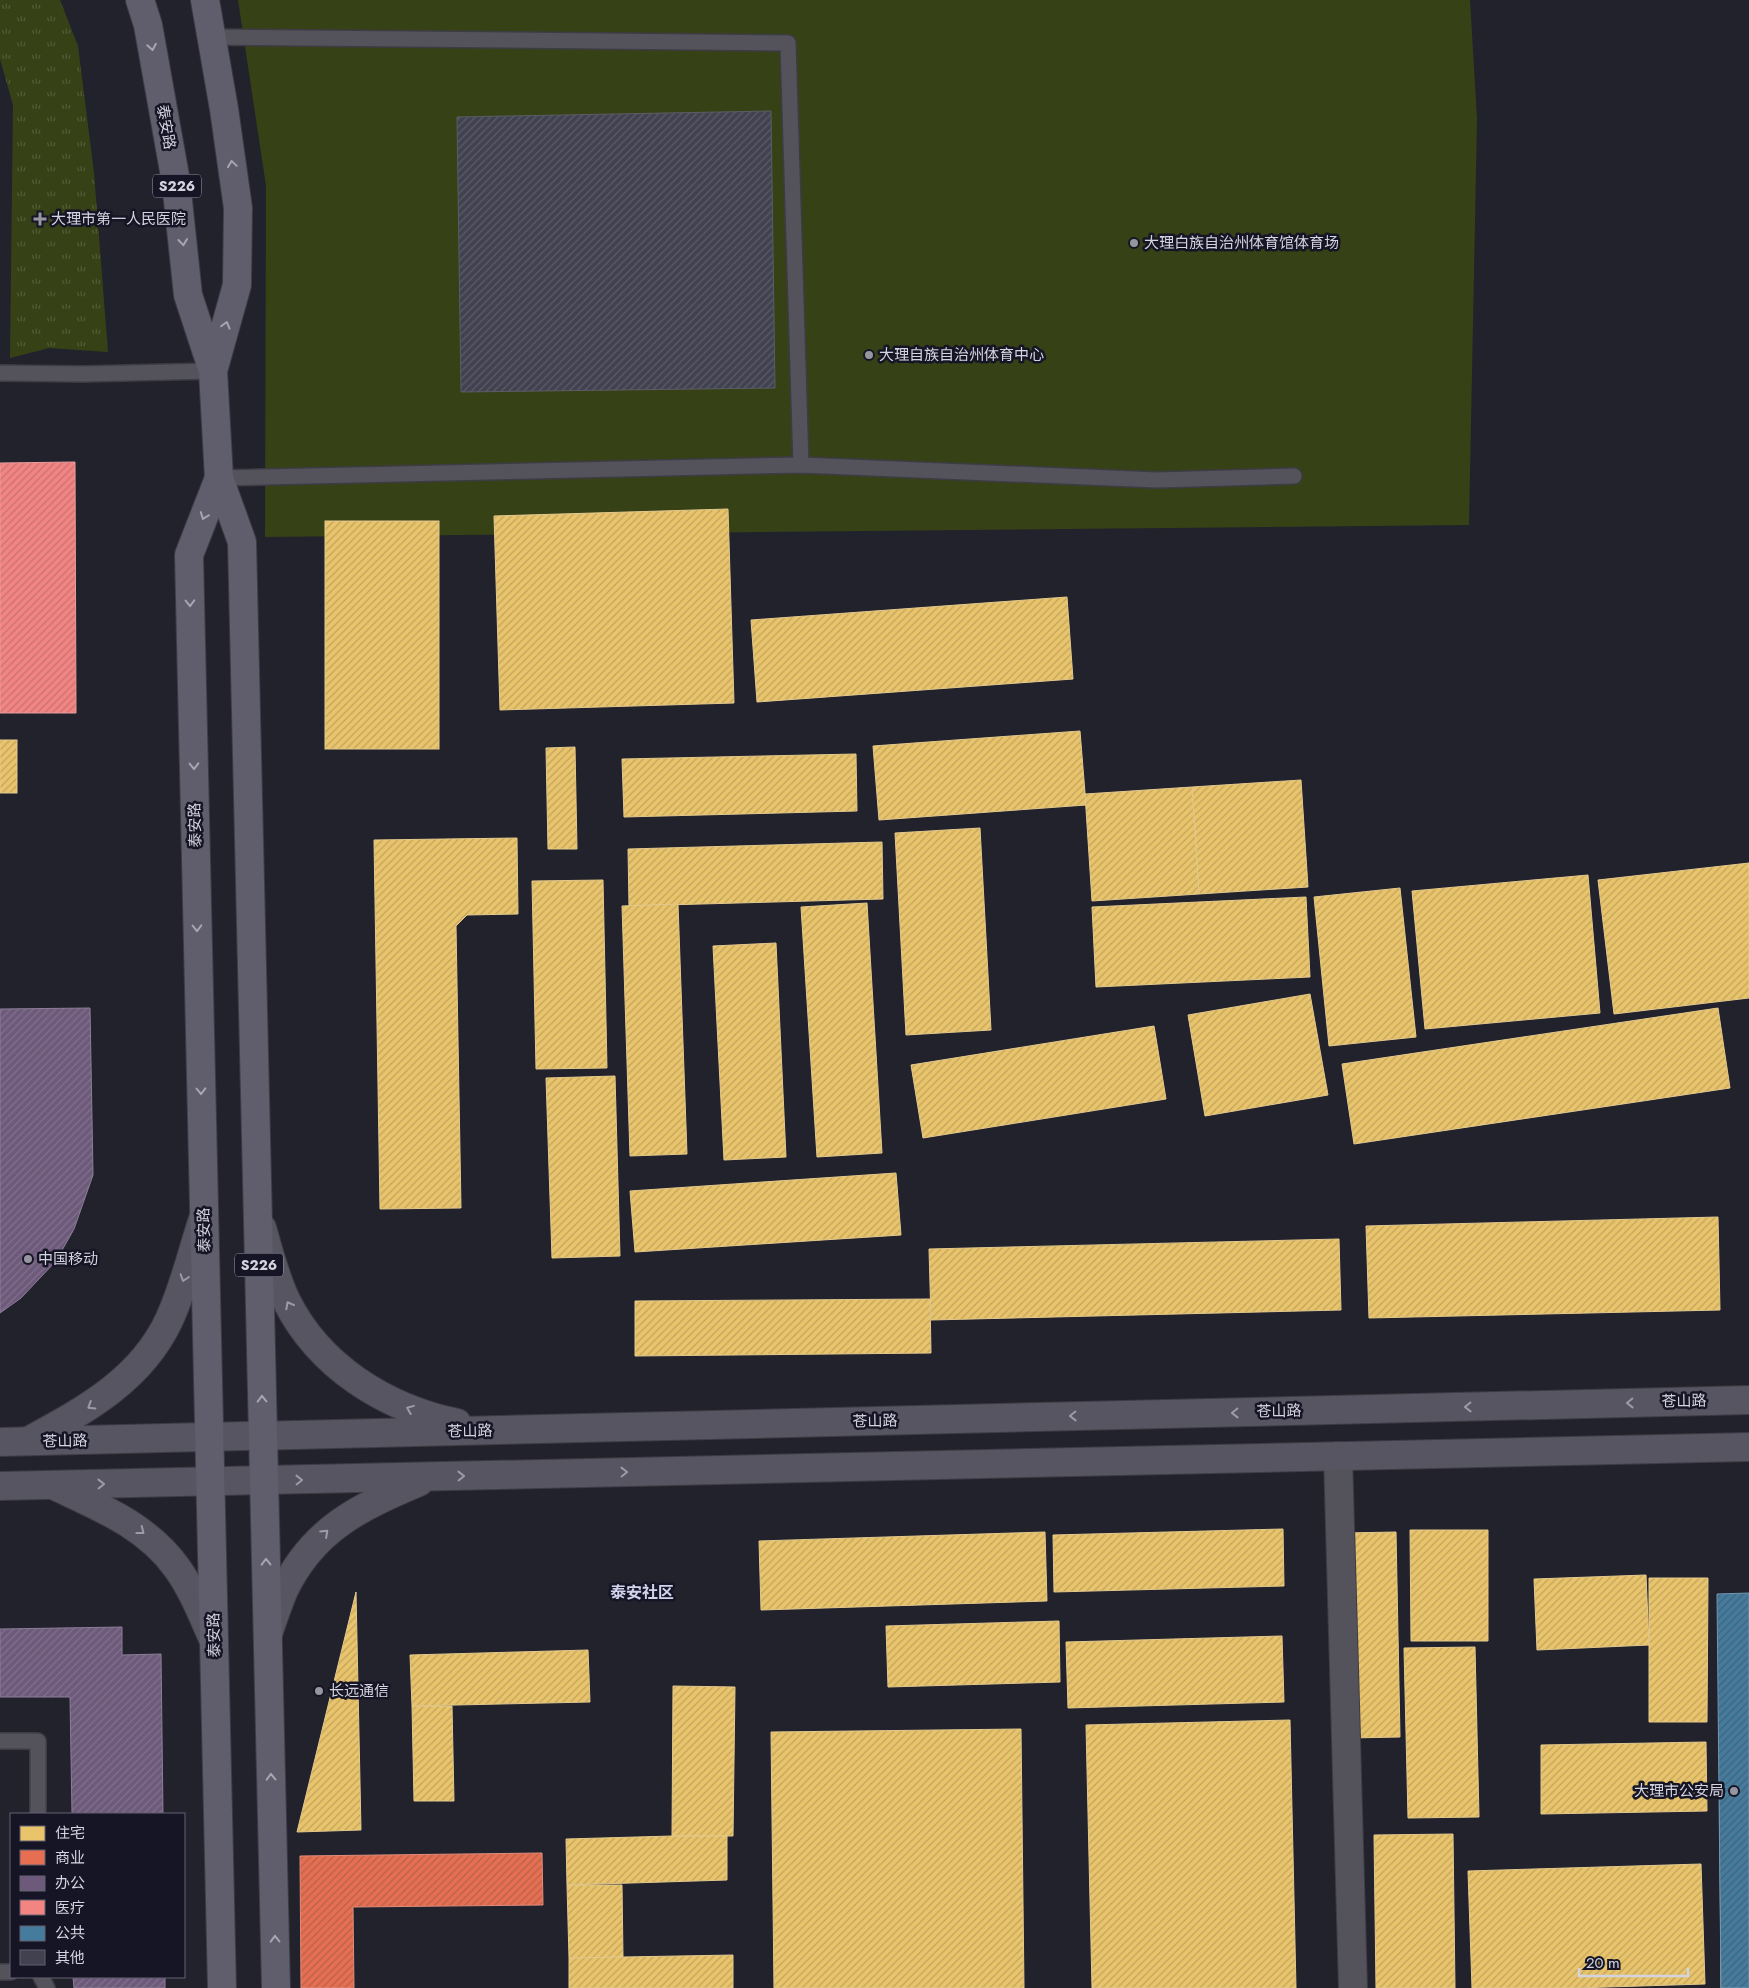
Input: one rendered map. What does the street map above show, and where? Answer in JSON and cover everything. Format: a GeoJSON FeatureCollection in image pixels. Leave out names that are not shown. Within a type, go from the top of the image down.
{"type":"FeatureCollection","features":[{"type":"Feature","properties":{"kind":"main road","name":"泰安路"},"geometry":{"type":"LineString","coordinates":[[140,0],[148,25],[176,182],[188,295],[213,371],[219,478],[242,542],[276,1988]]}},
{"type":"Feature","properties":{"kind":"main road","name":"泰安路"},"geometry":{"type":"LineString","coordinates":[[205,0],[224,109],[238,208],[238,285],[213,371]]}},
{"type":"Feature","properties":{"kind":"main road","name":"泰安路"},"geometry":{"type":"LineString","coordinates":[[219,478],[189,554],[222,1988]]}},
{"type":"Feature","properties":{"kind":"main road"},"geometry":{"type":"LineString","coordinates":[[258,1212],[277,1280],[286,1299],[305,1332],[329,1359],[369,1389],[408,1409],[443,1420],[490,1430]]}},
{"type":"Feature","properties":{"kind":"main road"},"geometry":{"type":"LineString","coordinates":[[13,1442],[102,1399],[132,1373],[159,1338],[172,1314],[204,1215]]}},
{"type":"Feature","properties":{"kind":"main road","name":"苍山路"},"geometry":{"type":"LineString","coordinates":[[13,1442],[1749,1400]]}},
{"type":"Feature","properties":{"kind":"main road"},"geometry":{"type":"LineString","coordinates":[[0,1486],[1749,1447]]}},
{"type":"Feature","properties":{"kind":"main road"},"geometry":{"type":"LineString","coordinates":[[268,1635],[284,1591],[299,1564],[321,1537],[340,1521],[370,1504],[434,1476]]}},
{"type":"Feature","properties":{"kind":"main road"},"geometry":{"type":"LineString","coordinates":[[51,1485],[120,1517],[157,1544],[184,1579],[214,1641]]}},
{"type":"Feature","properties":{"kind":"street"},"geometry":{"type":"LineString","coordinates":[[1338,1456],[1353,1988]]}},
{"type":"Feature","properties":{"kind":"lane"},"geometry":{"type":"LineString","coordinates":[[212,37],[788,42],[801,465]]}},
{"type":"Feature","properties":{"kind":"lane"},"geometry":{"type":"LineString","coordinates":[[0,373],[84,374],[213,371]]}},
{"type":"Feature","properties":{"kind":"lane"},"geometry":{"type":"LineString","coordinates":[[219,478],[801,465],[1157,480],[1294,476]]}},
{"type":"Feature","properties":{"kind":"lane"},"geometry":{"type":"LineString","coordinates":[[0,1741],[38,1741],[38,1813]]}},
{"type":"Feature","properties":{"kind":"green space"},"geometry":{"type":"Polygon","coordinates":[[[0,0],[60,0],[78,46],[94,173],[108,352],[49,348],[10,358],[13,105],[0,59],[0,0]]]}},
{"type":"Feature","properties":{"kind":"green space","name":"大理自族自治州体育中心"},"geometry":{"type":"Polygon","coordinates":[[[238,0],[1470,0],[1477,119],[1469,525],[265,537],[266,186],[238,0]]]}},
{"type":"Feature","properties":{"kind":"building: 住宅"},"geometry":{"type":"Polygon","coordinates":[[[728,509],[734,703],[500,710],[494,516],[728,509]]]}},
{"type":"Feature","properties":{"kind":"building: 住宅"},"geometry":{"type":"Polygon","coordinates":[[[325,521],[439,521],[439,749],[325,749],[325,521]]]}},
{"type":"Feature","properties":{"kind":"building: 住宅"},"geometry":{"type":"Polygon","coordinates":[[[1067,597],[1073,679],[757,702],[751,620],[1067,597]]]}},
{"type":"Feature","properties":{"kind":"building: 住宅"},"geometry":{"type":"Polygon","coordinates":[[[1080,731],[1086,805],[879,820],[873,746],[1080,731]]]}},
{"type":"Feature","properties":{"kind":"building: 住宅"},"geometry":{"type":"Polygon","coordinates":[[[0,740],[17,740],[17,793],[0,793],[0,740]]]}},
{"type":"Feature","properties":{"kind":"building: 住宅"},"geometry":{"type":"Polygon","coordinates":[[[575,747],[577,849],[548,849],[546,748],[575,747]]]}},
{"type":"Feature","properties":{"kind":"building: 住宅"},"geometry":{"type":"Polygon","coordinates":[[[856,754],[857,811],[624,817],[622,759],[856,754]]]}},
{"type":"Feature","properties":{"kind":"building: 住宅"},"geometry":{"type":"Polygon","coordinates":[[[1301,780],[1308,887],[1199,894],[1192,787],[1301,780]]]}},
{"type":"Feature","properties":{"kind":"building: 住宅"},"geometry":{"type":"Polygon","coordinates":[[[1192,787],[1199,894],[1092,901],[1085,794],[1192,787]]]}},
{"type":"Feature","properties":{"kind":"building: 住宅"},"geometry":{"type":"Polygon","coordinates":[[[980,828],[991,1030],[906,1035],[895,833],[980,828]]]}},
{"type":"Feature","properties":{"kind":"building: 住宅"},"geometry":{"type":"Polygon","coordinates":[[[517,838],[518,914],[467,915],[456,926],[461,1208],[380,1209],[374,840],[517,838]]]}},
{"type":"Feature","properties":{"kind":"building: 住宅"},"geometry":{"type":"Polygon","coordinates":[[[882,842],[883,899],[629,906],[628,849],[882,842]]]}},
{"type":"Feature","properties":{"kind":"building: 住宅"},"geometry":{"type":"Polygon","coordinates":[[[1749,863],[1749,998],[1614,1014],[1598,880],[1749,863]]]}},
{"type":"Feature","properties":{"kind":"building: 住宅"},"geometry":{"type":"Polygon","coordinates":[[[1588,875],[1600,1013],[1425,1029],[1412,891],[1588,875]]]}},
{"type":"Feature","properties":{"kind":"building: 住宅"},"geometry":{"type":"Polygon","coordinates":[[[603,880],[607,1068],[536,1069],[532,881],[603,880]]]}},
{"type":"Feature","properties":{"kind":"building: 住宅"},"geometry":{"type":"Polygon","coordinates":[[[1400,888],[1416,1037],[1329,1046],[1314,897],[1400,888]]]}},
{"type":"Feature","properties":{"kind":"building: 住宅"},"geometry":{"type":"Polygon","coordinates":[[[1306,897],[1310,977],[1096,987],[1092,907],[1306,897]]]}},
{"type":"Feature","properties":{"kind":"building: 住宅"},"geometry":{"type":"Polygon","coordinates":[[[867,903],[882,1153],[817,1157],[801,907],[867,903]]]}},
{"type":"Feature","properties":{"kind":"building: 住宅"},"geometry":{"type":"Polygon","coordinates":[[[678,904],[687,1154],[630,1156],[622,906],[678,904]]]}},
{"type":"Feature","properties":{"kind":"building: 住宅"},"geometry":{"type":"Polygon","coordinates":[[[776,943],[786,1157],[724,1160],[713,946],[776,943]]]}},
{"type":"Feature","properties":{"kind":"building: 住宅"},"geometry":{"type":"Polygon","coordinates":[[[1310,994],[1328,1095],[1205,1116],[1188,1015],[1310,994]]]}},
{"type":"Feature","properties":{"kind":"building: 住宅"},"geometry":{"type":"Polygon","coordinates":[[[1718,1008],[1730,1088],[1354,1144],[1342,1064],[1718,1008]]]}},
{"type":"Feature","properties":{"kind":"building: 住宅"},"geometry":{"type":"Polygon","coordinates":[[[1154,1026],[1166,1099],[923,1138],[911,1065],[1154,1026]]]}},
{"type":"Feature","properties":{"kind":"building: 住宅"},"geometry":{"type":"Polygon","coordinates":[[[615,1076],[620,1256],[552,1258],[546,1078],[615,1076]]]}},
{"type":"Feature","properties":{"kind":"building: 住宅"},"geometry":{"type":"Polygon","coordinates":[[[896,1173],[901,1235],[635,1252],[630,1191],[896,1173]]]}},
{"type":"Feature","properties":{"kind":"building: 住宅"},"geometry":{"type":"Polygon","coordinates":[[[1718,1217],[1720,1310],[1369,1318],[1366,1226],[1718,1217]]]}},
{"type":"Feature","properties":{"kind":"building: 住宅"},"geometry":{"type":"Polygon","coordinates":[[[1339,1239],[1341,1310],[931,1320],[929,1249],[1339,1239]]]}},
{"type":"Feature","properties":{"kind":"building: 住宅"},"geometry":{"type":"Polygon","coordinates":[[[930,1299],[931,1353],[635,1356],[635,1301],[930,1299]]]}},
{"type":"Feature","properties":{"kind":"building: 住宅"},"geometry":{"type":"Polygon","coordinates":[[[1283,1529],[1284,1586],[1054,1592],[1053,1535],[1283,1529]]]}},
{"type":"Feature","properties":{"kind":"building: 住宅"},"geometry":{"type":"Polygon","coordinates":[[[1410,1530],[1488,1530],[1488,1641],[1411,1641],[1410,1530]]]}},
{"type":"Feature","properties":{"kind":"building: 住宅"},"geometry":{"type":"Polygon","coordinates":[[[1045,1532],[1047,1601],[761,1610],[759,1541],[1045,1532]]]}},
{"type":"Feature","properties":{"kind":"building: 住宅"},"geometry":{"type":"Polygon","coordinates":[[[1396,1532],[1400,1737],[1350,1738],[1345,1533],[1396,1532]]]}},
{"type":"Feature","properties":{"kind":"building: 住宅"},"geometry":{"type":"Polygon","coordinates":[[[1646,1575],[1649,1645],[1537,1650],[1534,1579],[1646,1575]]]}},
{"type":"Feature","properties":{"kind":"building: 住宅"},"geometry":{"type":"Polygon","coordinates":[[[1649,1578],[1708,1578],[1707,1722],[1649,1722],[1649,1578]]]}},
{"type":"Feature","properties":{"kind":"building: 住宅"},"geometry":{"type":"Polygon","coordinates":[[[356,1592],[361,1830],[297,1832],[356,1592]]]}},
{"type":"Feature","properties":{"kind":"building: 住宅"},"geometry":{"type":"Polygon","coordinates":[[[1736,1597],[1749,1597],[1749,1680],[1737,1680],[1736,1597]]]}},
{"type":"Feature","properties":{"kind":"building: 住宅"},"geometry":{"type":"Polygon","coordinates":[[[1059,1621],[1060,1682],[888,1687],[886,1626],[1059,1621]]]}},
{"type":"Feature","properties":{"kind":"building: 住宅"},"geometry":{"type":"Polygon","coordinates":[[[1282,1636],[1284,1702],[1068,1708],[1066,1642],[1282,1636]]]}},
{"type":"Feature","properties":{"kind":"building: 住宅"},"geometry":{"type":"Polygon","coordinates":[[[1475,1647],[1479,1817],[1408,1818],[1404,1648],[1475,1647]]]}},
{"type":"Feature","properties":{"kind":"building: 住宅"},"geometry":{"type":"Polygon","coordinates":[[[588,1650],[590,1702],[412,1706],[410,1655],[588,1650]]]}},
{"type":"Feature","properties":{"kind":"building: 住宅"},"geometry":{"type":"Polygon","coordinates":[[[673,1686],[735,1687],[733,1836],[672,1836],[673,1686]]]}},
{"type":"Feature","properties":{"kind":"building: 住宅"},"geometry":{"type":"Polygon","coordinates":[[[412,1706],[452,1706],[454,1801],[414,1801],[412,1706]]]}},
{"type":"Feature","properties":{"kind":"building: 住宅","name":"大理市公安局"},"geometry":{"type":"Polygon","coordinates":[[[1719,1716],[1749,1716],[1749,1988],[1721,1988],[1719,1716]]]}},
{"type":"Feature","properties":{"kind":"building: 住宅"},"geometry":{"type":"Polygon","coordinates":[[[1290,1720],[1296,1988],[1092,1988],[1086,1725],[1290,1720]]]}},
{"type":"Feature","properties":{"kind":"building: 住宅"},"geometry":{"type":"Polygon","coordinates":[[[1021,1729],[1024,1988],[774,1988],[771,1732],[1021,1729]]]}},
{"type":"Feature","properties":{"kind":"building: 住宅"},"geometry":{"type":"Polygon","coordinates":[[[1706,1742],[1707,1811],[1541,1814],[1541,1745],[1706,1742]]]}},
{"type":"Feature","properties":{"kind":"building: 住宅"},"geometry":{"type":"Polygon","coordinates":[[[1453,1834],[1455,1988],[1376,1988],[1374,1835],[1453,1834]]]}},
{"type":"Feature","properties":{"kind":"building: 住宅"},"geometry":{"type":"Polygon","coordinates":[[[727,1836],[727,1880],[567,1885],[566,1839],[727,1836]]]}},
{"type":"Feature","properties":{"kind":"building: 住宅"},"geometry":{"type":"Polygon","coordinates":[[[1701,1864],[1705,1984],[1576,1988],[1472,1988],[1468,1871],[1701,1864]]]}},
{"type":"Feature","properties":{"kind":"building: 住宅"},"geometry":{"type":"Polygon","coordinates":[[[567,1885],[622,1885],[623,1957],[569,1958],[567,1885]]]}},
{"type":"Feature","properties":{"kind":"building: 住宅"},"geometry":{"type":"Polygon","coordinates":[[[733,1955],[733,1988],[569,1988],[569,1958],[733,1955]]]}},
{"type":"Feature","properties":{"kind":"building: 商业"},"geometry":{"type":"Polygon","coordinates":[[[542,1853],[543,1905],[353,1907],[354,1988],[301,1988],[300,1856],[542,1853]]]}},
{"type":"Feature","properties":{"kind":"building: 办公"},"geometry":{"type":"Polygon","coordinates":[[[90,1008],[93,1175],[74,1229],[56,1261],[21,1298],[0,1313],[0,1009],[90,1008]]]}},
{"type":"Feature","properties":{"kind":"building: 办公"},"geometry":{"type":"Polygon","coordinates":[[[122,1627],[122,1655],[161,1654],[163,1813],[72,1813],[70,1697],[0,1697],[0,1629],[122,1627]]]}},
{"type":"Feature","properties":{"kind":"building: 办公"},"geometry":{"type":"Polygon","coordinates":[[[73,1978],[165,1978],[165,1988],[74,1988],[73,1978]]]}},
{"type":"Feature","properties":{"kind":"building: 医疗"},"geometry":{"type":"Polygon","coordinates":[[[75,462],[76,713],[0,713],[0,463],[75,462]]]}},
{"type":"Feature","properties":{"kind":"building: 公共","name":"大理市公安局"},"geometry":{"type":"Polygon","coordinates":[[[1749,1593],[1749,1988],[1721,1988],[1717,1594],[1749,1593]]]}},
{"type":"Feature","properties":{"kind":"building: 其他"},"geometry":{"type":"Polygon","coordinates":[[[771,111],[775,388],[461,392],[457,117],[771,111]]]}},
{"type":"Feature","properties":{"kind":"place","name":"大理市第一人民医院"},"geometry":{"type":"Point","coordinates":[40,219]}},
{"type":"Feature","properties":{"kind":"place","name":"大理白族自治州体育馆体育场"},"geometry":{"type":"Point","coordinates":[1134,243]}},
{"type":"Feature","properties":{"kind":"place","name":"大理自族自治州体育中心"},"geometry":{"type":"Point","coordinates":[869,355]}},
{"type":"Feature","properties":{"kind":"place","name":"中国移动"},"geometry":{"type":"Point","coordinates":[28,1259]}},
{"type":"Feature","properties":{"kind":"place","name":"长远通信"},"geometry":{"type":"Point","coordinates":[319,1691]}},
{"type":"Feature","properties":{"kind":"place","name":"大理市公安局"},"geometry":{"type":"Point","coordinates":[1734,1791]}},
{"type":"Feature","properties":{"kind":"district","name":"泰安社区"},"geometry":{"type":"Point","coordinates":[642,1592]}}]}
